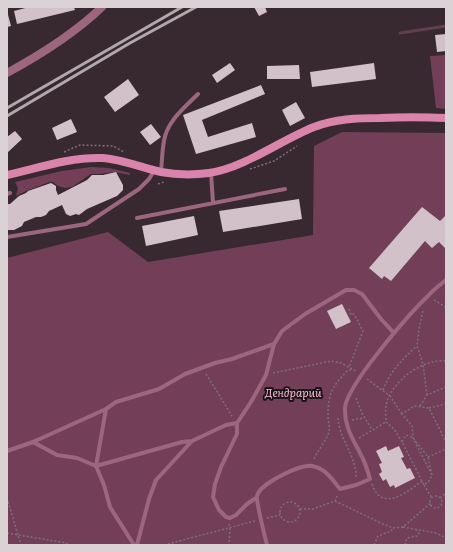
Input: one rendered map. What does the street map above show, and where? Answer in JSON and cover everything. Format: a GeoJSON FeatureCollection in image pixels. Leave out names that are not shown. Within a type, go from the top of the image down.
{"type":"FeatureCollection","features":[{"type":"Feature","properties":{"kind":"main road"},"geometry":{"type":"LineString","coordinates":[[7,175],[63,162],[103,158],[180,175],[211,172],[245,161],[310,129],[334,121],[365,118],[446,118]]}},
{"type":"Feature","properties":{"kind":"street"},"geometry":{"type":"LineString","coordinates":[[7,73],[27,62],[72,32],[102,7]]}},
{"type":"Feature","properties":{"kind":"lane"},"geometry":{"type":"LineString","coordinates":[[7,237],[86,224],[139,189],[158,171],[164,139],[176,116],[198,94]]}},
{"type":"Feature","properties":{"kind":"lane"},"geometry":{"type":"LineString","coordinates":[[211,172],[213,203]]}},
{"type":"Feature","properties":{"kind":"lane"},"geometry":{"type":"LineString","coordinates":[[137,218],[285,189]]}},
{"type":"Feature","properties":{"kind":"lane"},"geometry":{"type":"LineString","coordinates":[[394,333],[362,294],[354,290],[346,290],[305,314],[282,331],[274,344],[266,375],[251,402],[236,423],[237,434],[215,484],[213,497],[219,510],[226,517],[230,518],[236,515],[247,504],[256,498],[259,490],[268,483],[294,471],[310,466],[321,469],[330,476],[340,489],[356,485],[370,479],[363,460],[347,427],[345,406],[348,396],[361,374],[394,333],[428,296],[446,280]]}},
{"type":"Feature","properties":{"kind":"lane"},"geometry":{"type":"LineString","coordinates":[[7,451],[33,442],[106,409],[116,402],[159,389],[185,374],[274,344]]}},
{"type":"Feature","properties":{"kind":"lane"},"geometry":{"type":"LineString","coordinates":[[106,409],[96,466],[104,485],[110,507],[124,532],[134,545]]}},
{"type":"Feature","properties":{"kind":"lane"},"geometry":{"type":"LineString","coordinates":[[33,442],[57,455],[77,458],[96,466],[182,442],[192,441],[226,425],[236,423]]}},
{"type":"Feature","properties":{"kind":"lane"},"geometry":{"type":"LineString","coordinates":[[137,545],[149,499],[156,480],[192,441]]}},
{"type":"Feature","properties":{"kind":"lane"},"geometry":{"type":"LineString","coordinates":[[256,498],[267,545]]}},
{"type":"Feature","properties":{"kind":"path"},"geometry":{"type":"LineString","coordinates":[[247,170],[260,167],[274,161],[301,143]]}},
{"type":"Feature","properties":{"kind":"path"},"geometry":{"type":"LineString","coordinates":[[427,395],[423,364],[417,346],[419,329],[428,296],[446,307]]}},
{"type":"Feature","properties":{"kind":"path"},"geometry":{"type":"LineString","coordinates":[[348,309],[351,315],[354,314],[363,331],[349,367]]}},
{"type":"Feature","properties":{"kind":"path"},"geometry":{"type":"LineString","coordinates":[[383,390],[388,377],[394,369],[402,359],[417,346]]}},
{"type":"Feature","properties":{"kind":"path"},"geometry":{"type":"LineString","coordinates":[[404,527],[431,503],[432,498],[402,442],[394,429],[386,422],[386,405],[398,384],[409,373],[423,364],[438,360],[446,361]]}},
{"type":"Feature","properties":{"kind":"path"},"geometry":{"type":"LineString","coordinates":[[266,375],[331,361],[341,363],[361,374],[390,396],[412,426],[413,438],[432,475]]}},
{"type":"Feature","properties":{"kind":"path"},"geometry":{"type":"LineString","coordinates":[[202,368],[236,423]]}},
{"type":"Feature","properties":{"kind":"path"},"geometry":{"type":"LineString","coordinates":[[310,466],[329,430],[329,398],[334,385],[348,370],[354,370]]}},
{"type":"Feature","properties":{"kind":"path"},"geometry":{"type":"LineString","coordinates":[[420,406],[427,395],[446,387]]}},
{"type":"Feature","properties":{"kind":"path"},"geometry":{"type":"LineString","coordinates":[[352,389],[372,430]]}},
{"type":"Feature","properties":{"kind":"path"},"geometry":{"type":"LineString","coordinates":[[402,414],[414,406],[429,408],[446,404]]}},
{"type":"Feature","properties":{"kind":"path"},"geometry":{"type":"LineString","coordinates":[[429,408],[446,442]]}},
{"type":"Feature","properties":{"kind":"path"},"geometry":{"type":"LineString","coordinates":[[346,420],[365,418]]}},
{"type":"Feature","properties":{"kind":"path"},"geometry":{"type":"LineString","coordinates":[[353,441],[386,422]]}},
{"type":"Feature","properties":{"kind":"path"},"geometry":{"type":"LineString","coordinates":[[402,442],[406,435],[413,438],[428,457],[432,475],[429,481],[424,485]]}},
{"type":"Feature","properties":{"kind":"path"},"geometry":{"type":"LineString","coordinates":[[428,457],[446,449]]}},
{"type":"Feature","properties":{"kind":"path"},"geometry":{"type":"LineString","coordinates":[[370,479],[375,491],[380,497],[384,498],[400,497],[422,481]]}},
{"type":"Feature","properties":{"kind":"path"},"geometry":{"type":"LineString","coordinates":[[335,501],[340,489]]}},
{"type":"Feature","properties":{"kind":"path"},"geometry":{"type":"LineString","coordinates":[[441,498],[446,493]]}},
{"type":"Feature","properties":{"kind":"path"},"geometry":{"type":"LineString","coordinates":[[432,498],[437,496],[446,500]]}},
{"type":"Feature","properties":{"kind":"path"},"geometry":{"type":"LineString","coordinates":[[7,498],[21,545]]}},
{"type":"Feature","properties":{"kind":"path"},"geometry":{"type":"LineString","coordinates":[[431,503],[433,507],[438,508],[442,504],[441,498]]}},
{"type":"Feature","properties":{"kind":"path"},"geometry":{"type":"LineString","coordinates":[[300,509],[313,509],[335,501],[393,528],[404,527],[436,533],[446,538]]}},
{"type":"Feature","properties":{"kind":"path"},"geometry":{"type":"LineString","coordinates":[[287,502],[295,503],[300,509],[299,517],[293,522],[285,521],[280,515],[281,507],[287,502]]}},
{"type":"Feature","properties":{"kind":"path"},"geometry":{"type":"LineString","coordinates":[[164,545],[280,515]]}},
{"type":"Feature","properties":{"kind":"path"},"geometry":{"type":"LineString","coordinates":[[226,517],[230,528],[229,545]]}},
{"type":"Feature","properties":{"kind":"path"},"geometry":{"type":"LineString","coordinates":[[374,544],[378,536],[391,531],[393,528]]}},
{"type":"Feature","properties":{"kind":"path"},"geometry":{"type":"LineString","coordinates":[[405,545],[408,538],[419,534],[418,530]]}},
{"type":"Feature","properties":{"kind":"path"},"geometry":{"type":"LineString","coordinates":[[7,533],[66,543],[68,545]]}},
{"type":"Feature","properties":{"kind":"green space"},"geometry":{"type":"Polygon","coordinates":[[[446,55],[446,109],[436,108],[430,56],[446,55]]]}},
{"type":"Feature","properties":{"kind":"green space","name":"Дендрарий"},"geometry":{"type":"Polygon","coordinates":[[[342,132],[446,133],[446,545],[7,545],[7,258],[108,232],[148,262],[313,235],[314,146],[342,132]]]}},
{"type":"Feature","properties":{"kind":"green space"},"geometry":{"type":"Polygon","coordinates":[[[91,167],[109,168],[130,173],[130,175],[114,172],[91,174],[72,187],[65,188],[58,186],[53,182],[49,182],[16,196],[18,188],[15,182],[62,171],[91,167]]]}},
{"type":"Feature","properties":{"kind":"building"},"geometry":{"type":"Polygon","coordinates":[[[29,7],[74,7],[75,10],[17,24],[14,11],[29,7]]]}},
{"type":"Feature","properties":{"kind":"building"},"geometry":{"type":"Polygon","coordinates":[[[254,7],[265,7],[267,12],[259,16],[254,7]]]}},
{"type":"Feature","properties":{"kind":"building"},"geometry":{"type":"Polygon","coordinates":[[[7,11],[11,26],[7,27],[7,11]]]}},
{"type":"Feature","properties":{"kind":"building"},"geometry":{"type":"Polygon","coordinates":[[[446,34],[446,51],[437,52],[435,35],[446,34]]]}},
{"type":"Feature","properties":{"kind":"building"},"geometry":{"type":"Polygon","coordinates":[[[230,63],[235,70],[217,83],[212,75],[230,63]]]}},
{"type":"Feature","properties":{"kind":"building"},"geometry":{"type":"Polygon","coordinates":[[[374,63],[376,79],[312,87],[310,72],[374,63]]]}},
{"type":"Feature","properties":{"kind":"building"},"geometry":{"type":"Polygon","coordinates":[[[299,65],[300,79],[267,79],[267,66],[299,65]]]}},
{"type":"Feature","properties":{"kind":"building"},"geometry":{"type":"Polygon","coordinates":[[[128,79],[139,95],[115,112],[104,97],[128,79]]]}},
{"type":"Feature","properties":{"kind":"building"},"geometry":{"type":"Polygon","coordinates":[[[261,85],[265,94],[202,120],[208,137],[252,123],[256,137],[196,154],[183,115],[261,85]]]}},
{"type":"Feature","properties":{"kind":"building"},"geometry":{"type":"Polygon","coordinates":[[[296,102],[305,118],[290,126],[282,110],[296,102]]]}},
{"type":"Feature","properties":{"kind":"building"},"geometry":{"type":"Polygon","coordinates":[[[71,119],[77,132],[57,140],[52,128],[71,119]]]}},
{"type":"Feature","properties":{"kind":"building"},"geometry":{"type":"Polygon","coordinates":[[[151,124],[161,137],[150,145],[140,132],[151,124]]]}},
{"type":"Feature","properties":{"kind":"building"},"geometry":{"type":"Polygon","coordinates":[[[15,131],[22,139],[7,153],[7,137],[15,131]]]}},
{"type":"Feature","properties":{"kind":"building"},"geometry":{"type":"Polygon","coordinates":[[[116,172],[123,185],[123,190],[117,196],[87,209],[79,215],[76,214],[70,216],[66,214],[62,205],[49,211],[46,215],[24,222],[22,226],[14,230],[7,230],[7,204],[10,204],[19,196],[28,191],[51,183],[56,186],[58,195],[87,180],[92,175],[103,175],[116,172]]]}},
{"type":"Feature","properties":{"kind":"building"},"geometry":{"type":"Polygon","coordinates":[[[299,199],[302,219],[223,232],[219,211],[299,199]]]}},
{"type":"Feature","properties":{"kind":"building"},"geometry":{"type":"Polygon","coordinates":[[[422,207],[440,221],[446,215],[446,247],[445,248],[439,242],[432,248],[425,241],[391,281],[384,276],[382,279],[369,268],[422,207]]]}},
{"type":"Feature","properties":{"kind":"building"},"geometry":{"type":"Polygon","coordinates":[[[194,216],[198,235],[146,246],[142,226],[194,216]]]}},
{"type":"Feature","properties":{"kind":"building"},"geometry":{"type":"Polygon","coordinates":[[[342,304],[351,322],[336,329],[327,311],[342,304]]]}},
{"type":"Feature","properties":{"kind":"building"},"geometry":{"type":"Polygon","coordinates":[[[386,446],[388,451],[399,446],[404,457],[401,458],[407,469],[410,468],[415,478],[395,488],[394,485],[390,487],[386,479],[383,481],[379,474],[382,472],[379,464],[382,463],[376,451],[386,446]]]}},
{"type":"Feature","properties":{"kind":"waterway"},"geometry":{"type":"LineString","coordinates":[[400,33],[446,26]]}},
{"type":"Feature","properties":{"kind":"railway"},"geometry":{"type":"LineString","coordinates":[[7,108],[182,7]]}},
{"type":"Feature","properties":{"kind":"railway"},"geometry":{"type":"LineString","coordinates":[[7,116],[130,43],[196,7]]}}]}
